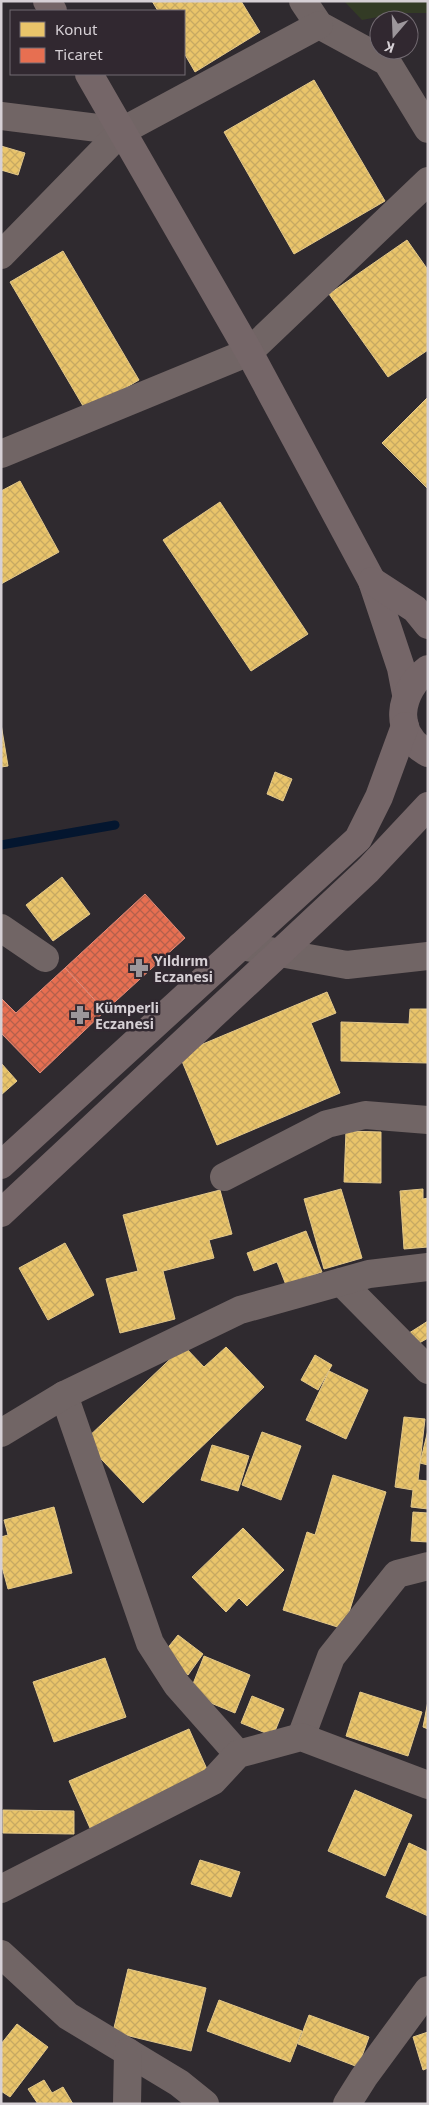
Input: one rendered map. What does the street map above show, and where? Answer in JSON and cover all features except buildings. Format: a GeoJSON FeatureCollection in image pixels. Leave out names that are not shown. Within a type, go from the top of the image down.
{"type":"FeatureCollection","features":[{"type":"Feature","properties":{"kind":"main road"},"geometry":{"type":"LineString","coordinates":[[90,75],[249,352],[372,581],[401,668],[406,694]]}},
{"type":"Feature","properties":{"kind":"main road"},"geometry":{"type":"LineString","coordinates":[[372,581],[415,609],[428,625]]}},
{"type":"Feature","properties":{"kind":"main road"},"geometry":{"type":"LineString","coordinates":[[428,669],[414,680],[406,694],[402,710],[405,726],[413,741],[428,753]]}},
{"type":"Feature","properties":{"kind":"main road"},"geometry":{"type":"LineString","coordinates":[[1,1164],[358,839],[379,797],[405,726]]}},
{"type":"Feature","properties":{"kind":"main road"},"geometry":{"type":"LineString","coordinates":[[1,1213],[368,870],[428,806]]}},
{"type":"Feature","properties":{"kind":"street"},"geometry":{"type":"LineString","coordinates":[[303,1],[319,24],[387,62],[428,129]]}},
{"type":"Feature","properties":{"kind":"street"},"geometry":{"type":"LineString","coordinates":[[1,255],[122,131],[319,24]]}},
{"type":"Feature","properties":{"kind":"street"},"geometry":{"type":"LineString","coordinates":[[1,116],[122,131]]}},
{"type":"Feature","properties":{"kind":"street"},"geometry":{"type":"LineString","coordinates":[[1,454],[249,352],[428,181]]}},
{"type":"Feature","properties":{"kind":"street"},"geometry":{"type":"LineString","coordinates":[[1,928],[45,958]]}},
{"type":"Feature","properties":{"kind":"street"},"geometry":{"type":"LineString","coordinates":[[241,946],[347,965],[428,956]]}},
{"type":"Feature","properties":{"kind":"street"},"geometry":{"type":"LineString","coordinates":[[224,1177],[327,1124],[365,1116],[428,1120]]}},
{"type":"Feature","properties":{"kind":"street"},"geometry":{"type":"LineString","coordinates":[[1,1432],[64,1395],[240,1310],[369,1274],[428,1267]]}},
{"type":"Feature","properties":{"kind":"street"},"geometry":{"type":"LineString","coordinates":[[341,1282],[428,1370]]}},
{"type":"Feature","properties":{"kind":"street"},"geometry":{"type":"LineString","coordinates":[[64,1395],[150,1643],[177,1686],[238,1754]]}},
{"type":"Feature","properties":{"kind":"street"},"geometry":{"type":"LineString","coordinates":[[301,1737],[331,1657],[397,1574],[428,1566]]}},
{"type":"Feature","properties":{"kind":"street"},"geometry":{"type":"LineString","coordinates":[[1,1890],[213,1781],[238,1754],[301,1737],[428,1785]]}},
{"type":"Feature","properties":{"kind":"street"},"geometry":{"type":"LineString","coordinates":[[1,1954],[68,2016],[179,2083],[205,2104]]}},
{"type":"Feature","properties":{"kind":"street"},"geometry":{"type":"LineString","coordinates":[[347,2104],[428,1990]]}},
{"type":"Feature","properties":{"kind":"street"},"geometry":{"type":"LineString","coordinates":[[127,2104],[128,2052]]}},
{"type":"Feature","properties":{"kind":"green space"},"geometry":{"type":"Polygon","coordinates":[[[344,1],[428,1],[428,13],[419,13],[419,10],[369,10],[369,19],[362,20],[344,1]]]}},
{"type":"Feature","properties":{"kind":"waterway"},"geometry":{"type":"LineString","coordinates":[[1,845],[115,825]]}},
{"type":"Feature","properties":{"kind":"place","name":"Yıldırım Eczanesi"},"geometry":{"type":"Point","coordinates":[139,968]}},
{"type":"Feature","properties":{"kind":"place","name":"Kümperli Eczanesi"},"geometry":{"type":"Point","coordinates":[80,1015]}}]}
